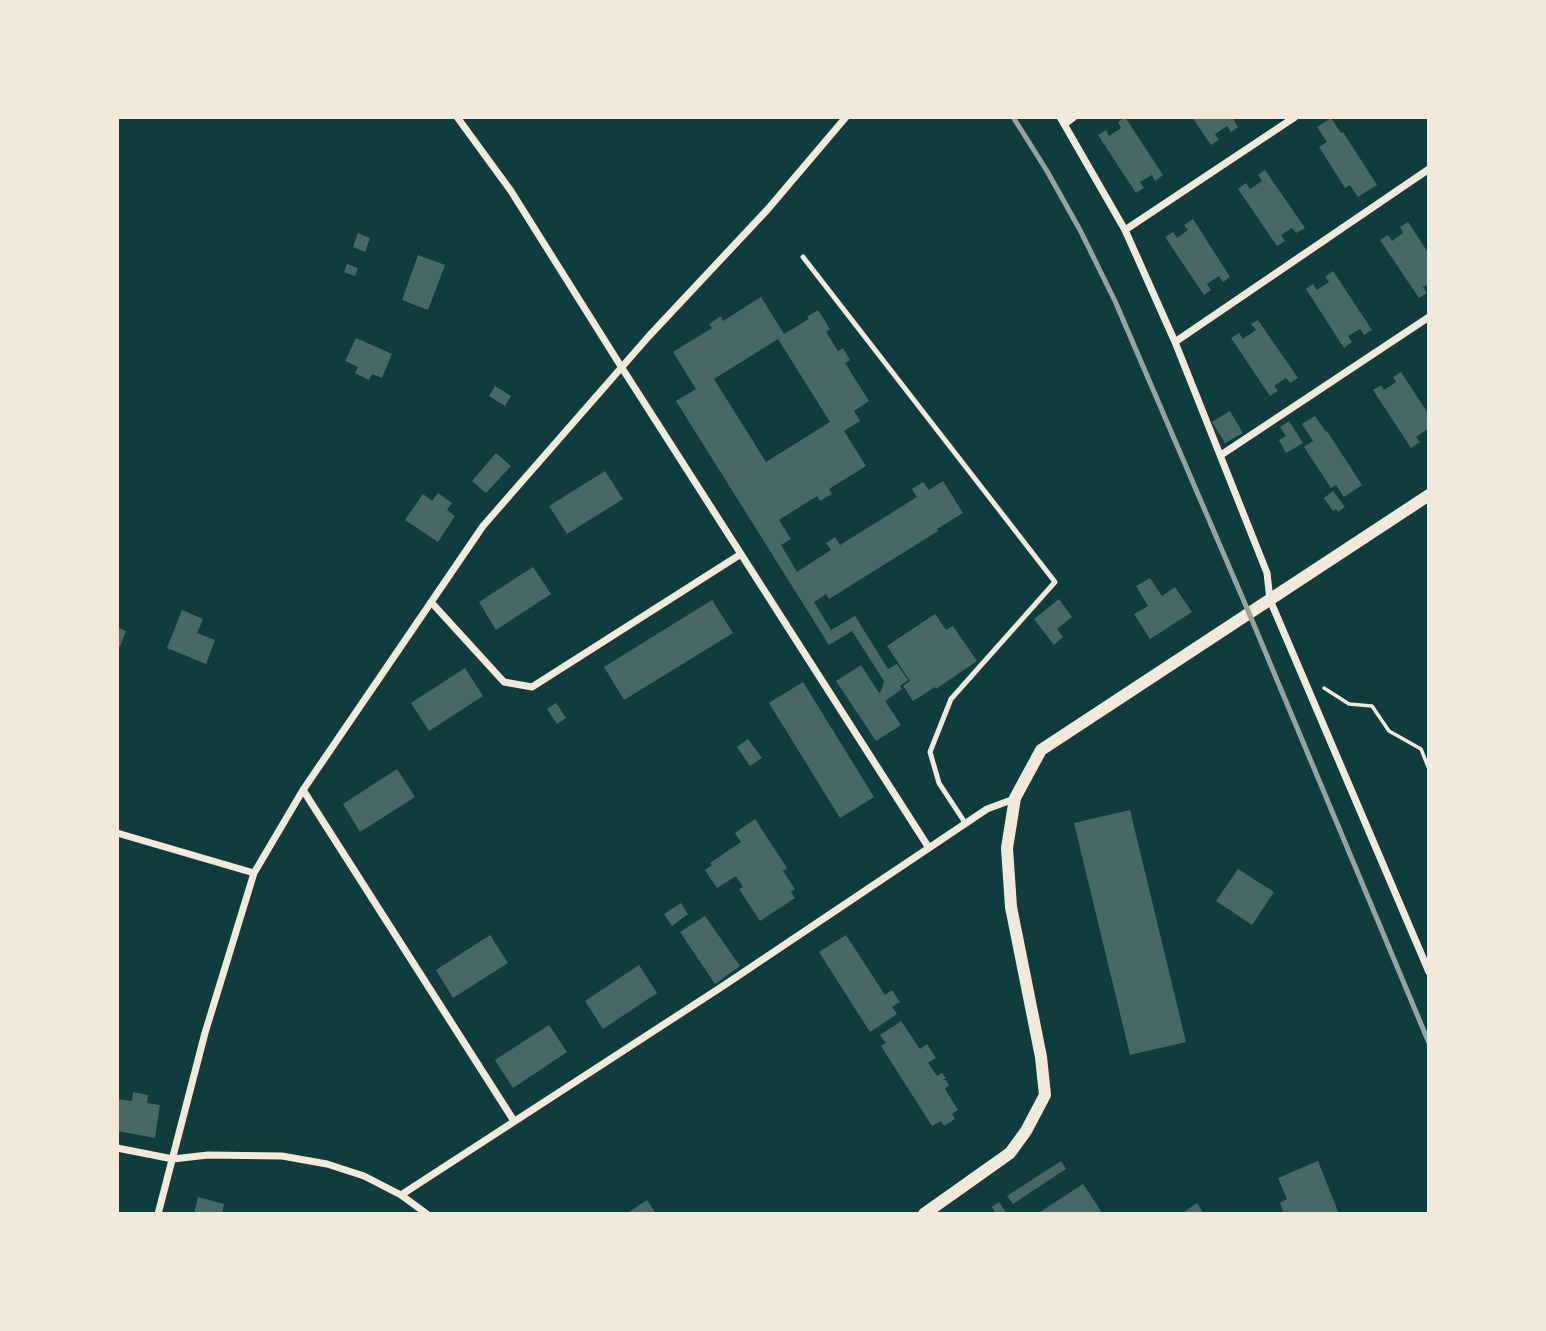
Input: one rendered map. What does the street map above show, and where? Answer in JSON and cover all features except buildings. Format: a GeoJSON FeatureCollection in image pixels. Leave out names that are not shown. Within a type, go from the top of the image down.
{"type":"FeatureCollection","features":[{"type":"Feature","properties":{"kind":"street"},"geometry":{"type":"LineString","coordinates":[[457,117],[511,191],[929,848]]}},
{"type":"Feature","properties":{"kind":"street"},"geometry":{"type":"LineString","coordinates":[[159,1214],[205,1033],[254,873],[303,790],[483,526],[622,368],[768,209],[846,117]]}},
{"type":"Feature","properties":{"kind":"street"},"geometry":{"type":"LineString","coordinates":[[1074,117],[1062,121],[1125,230],[1175,342],[1267,573],[1270,600],[1429,972]]}},
{"type":"Feature","properties":{"kind":"street"},"geometry":{"type":"LineString","coordinates":[[1125,230],[1295,117]]}},
{"type":"Feature","properties":{"kind":"street"},"geometry":{"type":"LineString","coordinates":[[1175,342],[1429,169]]}},
{"type":"Feature","properties":{"kind":"street"},"geometry":{"type":"LineString","coordinates":[[1220,455],[1429,317]]}},
{"type":"Feature","properties":{"kind":"street"},"geometry":{"type":"LineString","coordinates":[[925,1214],[1010,1153],[1026,1131],[1045,1095],[1041,1057],[1011,907],[1007,848],[1015,799],[1041,750],[1429,495]]}},
{"type":"Feature","properties":{"kind":"street"},"geometry":{"type":"LineString","coordinates":[[431,602],[504,682],[532,687],[741,554]]}},
{"type":"Feature","properties":{"kind":"street"},"geometry":{"type":"LineString","coordinates":[[303,790],[514,1121]]}},
{"type":"Feature","properties":{"kind":"street"},"geometry":{"type":"LineString","coordinates":[[401,1195],[723,986],[987,809],[1015,799]]}},
{"type":"Feature","properties":{"kind":"street"},"geometry":{"type":"LineString","coordinates":[[117,833],[254,873]]}},
{"type":"Feature","properties":{"kind":"street"},"geometry":{"type":"LineString","coordinates":[[117,1147],[173,1160],[208,1155],[282,1156],[327,1164],[363,1176],[401,1195],[427,1214]]}},
{"type":"Feature","properties":{"kind":"lane"},"geometry":{"type":"LineString","coordinates":[[803,257],[1055,582],[951,699],[930,752],[939,783],[966,824]]}},
{"type":"Feature","properties":{"kind":"path"},"geometry":{"type":"LineString","coordinates":[[1324,688],[1349,704],[1373,705],[1389,731],[1421,749],[1429,769]]}},
{"type":"Feature","properties":{"kind":"railway"},"geometry":{"type":"LineString","coordinates":[[1013,117],[1080,230],[1115,301],[1429,1043]]}}]}
